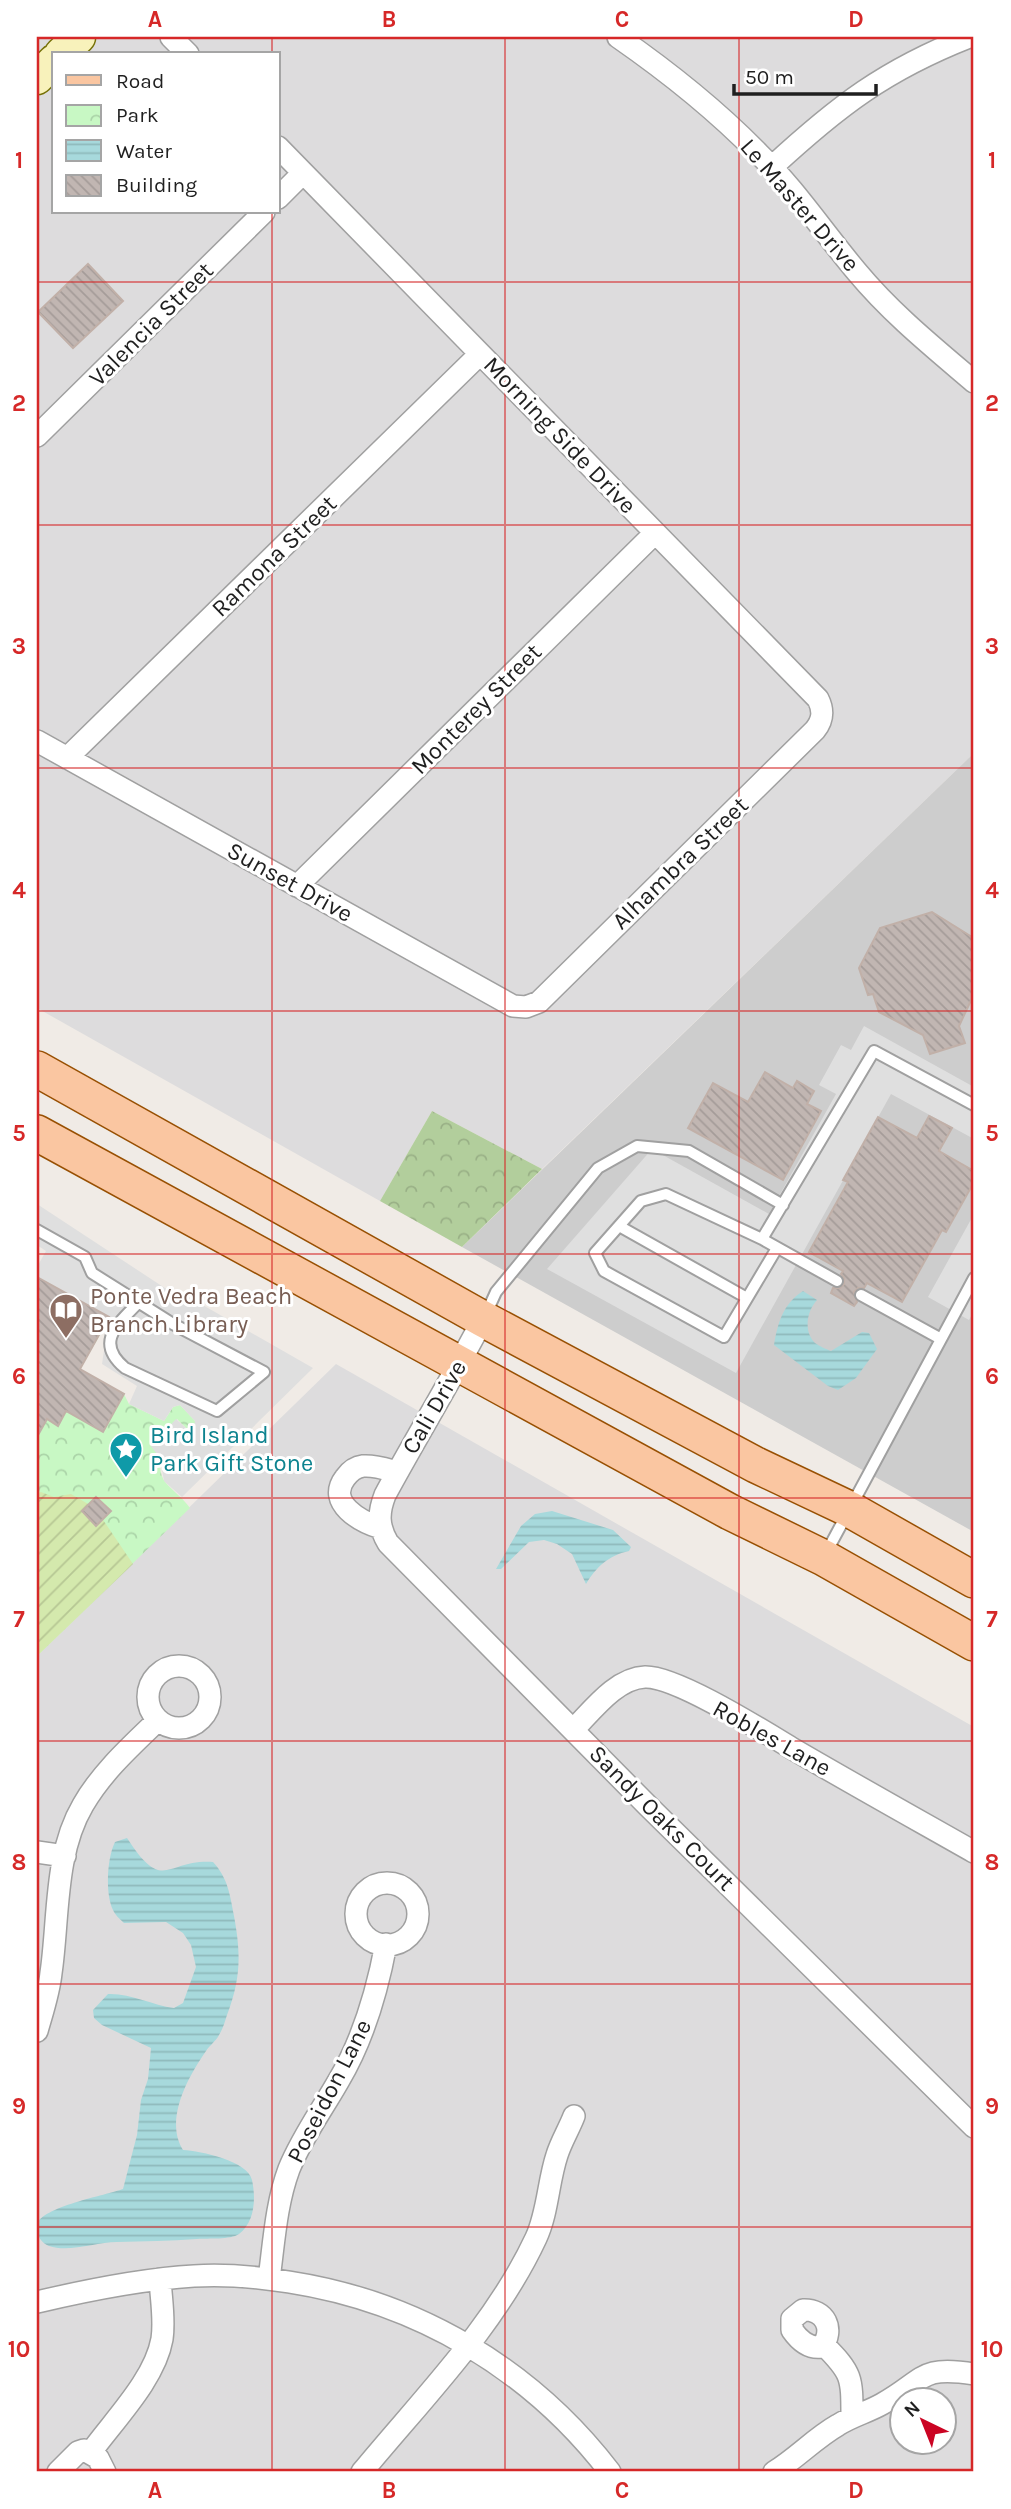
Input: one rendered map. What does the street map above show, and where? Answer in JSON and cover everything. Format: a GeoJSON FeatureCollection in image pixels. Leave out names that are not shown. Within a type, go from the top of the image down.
{"type":"FeatureCollection","features":[{"type":"Feature","properties":{"kind":"main road"},"geometry":{"type":"LineString","coordinates":[[37,1069],[483,1319],[756,1465],[849,1509],[974,1580]]}},
{"type":"Feature","properties":{"kind":"main road"},"geometry":{"type":"LineString","coordinates":[[37,1133],[730,1512],[824,1558],[974,1643]]}},
{"type":"Feature","properties":{"kind":"street"},"geometry":{"type":"LineString","coordinates":[[63,52],[79,37]]}},
{"type":"Feature","properties":{"kind":"street"},"geometry":{"type":"LineString","coordinates":[[171,37],[186,52]]}},
{"type":"Feature","properties":{"kind":"street","name":"Le Master Drive"},"geometry":{"type":"LineString","coordinates":[[618,37],[724,120],[772,167],[858,274],[902,321],[974,382]]}},
{"type":"Feature","properties":{"kind":"street"},"geometry":{"type":"LineString","coordinates":[[772,167],[821,122],[856,95],[911,62],[969,37]]}},
{"type":"Feature","properties":{"kind":"street"},"geometry":{"type":"LineString","coordinates":[[37,78],[52,63]]}},
{"type":"Feature","properties":{"kind":"street","name":"Morning Side Drive"},"geometry":{"type":"LineString","coordinates":[[280,149],[818,699],[822,717],[815,730]]}},
{"type":"Feature","properties":{"kind":"street"},"geometry":{"type":"LineString","coordinates":[[280,196],[303,173]]}},
{"type":"Feature","properties":{"kind":"street","name":"Valencia Street"},"geometry":{"type":"LineString","coordinates":[[37,436],[262,214]]}},
{"type":"Feature","properties":{"kind":"street","name":"Ramona Street"},"geometry":{"type":"LineString","coordinates":[[67,758],[480,354]]}},
{"type":"Feature","properties":{"kind":"street","name":"Monterey Street"},"geometry":{"type":"LineString","coordinates":[[297,886],[655,533]]}},
{"type":"Feature","properties":{"kind":"street","name":"Alhambra Street"},"geometry":{"type":"LineString","coordinates":[[545,996],[815,730]]}},
{"type":"Feature","properties":{"kind":"street","name":"Sunset Drive"},"geometry":{"type":"LineString","coordinates":[[37,741],[513,1006],[526,1007],[539,1002],[545,996]]}},
{"type":"Feature","properties":{"kind":"street","name":"Cali Drive"},"geometry":{"type":"LineString","coordinates":[[381,1528],[380,1507],[384,1495],[483,1319]]}},
{"type":"Feature","properties":{"kind":"street"},"geometry":{"type":"LineString","coordinates":[[381,1528],[365,1523],[345,1508],[341,1501],[341,1484],[353,1469],[361,1466],[397,1472]]}},
{"type":"Feature","properties":{"kind":"street","name":"Sandy Oaks Court"},"geometry":{"type":"LineString","coordinates":[[381,1528],[388,1543],[573,1730],[974,2127]]}},
{"type":"Feature","properties":{"kind":"street","name":"Robles Lane"},"geometry":{"type":"LineString","coordinates":[[573,1730],[629,1680],[644,1677],[659,1679],[736,1715],[974,1852]]}},
{"type":"Feature","properties":{"kind":"street"},"geometry":{"type":"LineString","coordinates":[[37,2031],[51,1977],[47,1920],[72,1828],[96,1784],[158,1720]]}},
{"type":"Feature","properties":{"kind":"street"},"geometry":{"type":"LineString","coordinates":[[37,1852],[65,1856]]}},
{"type":"Feature","properties":{"kind":"street","name":"Poseidon Lane"},"geometry":{"type":"LineString","coordinates":[[269,2279],[277,2219],[289,2170],[303,2137],[355,2050],[369,2016],[386,1944]]}},
{"type":"Feature","properties":{"kind":"street"},"geometry":{"type":"LineString","coordinates":[[362,2472],[468,2344],[523,2264],[537,2235],[557,2155],[574,2116]]}},
{"type":"Feature","properties":{"kind":"street"},"geometry":{"type":"LineString","coordinates":[[37,2302],[85,2291],[196,2276],[269,2279],[360,2297],[404,2313],[468,2344],[537,2394],[565,2420],[610,2472]]}},
{"type":"Feature","properties":{"kind":"street"},"geometry":{"type":"LineString","coordinates":[[91,2452],[158,2357],[162,2335],[160,2279]]}},
{"type":"Feature","properties":{"kind":"street"},"geometry":{"type":"LineString","coordinates":[[824,2345],[845,2366],[850,2379],[852,2417]]}},
{"type":"Feature","properties":{"kind":"street"},"geometry":{"type":"LineString","coordinates":[[774,2472],[795,2459],[835,2426],[881,2405],[928,2374],[951,2370],[974,2374]]}},
{"type":"Feature","properties":{"kind":"street"},"geometry":{"type":"LineString","coordinates":[[58,2472],[78,2452],[84,2450],[98,2458],[105,2472]]}},
{"type":"Feature","properties":{"kind":"lane"},"geometry":{"type":"LineString","coordinates":[[762,1239],[874,1051],[974,1105]]}},
{"type":"Feature","properties":{"kind":"lane"},"geometry":{"type":"LineString","coordinates":[[483,1319],[496,1293],[598,1168],[637,1146],[689,1151],[783,1205]]}},
{"type":"Feature","properties":{"kind":"lane"},"geometry":{"type":"LineString","coordinates":[[777,1248],[724,1337],[604,1271],[595,1253],[641,1201],[666,1194],[762,1239],[837,1282]]}},
{"type":"Feature","properties":{"kind":"lane"},"geometry":{"type":"LineString","coordinates":[[619,1226],[747,1298]]}},
{"type":"Feature","properties":{"kind":"lane"},"geometry":{"type":"LineString","coordinates":[[37,1230],[85,1256],[92,1273],[139,1302],[173,1324],[264,1372],[217,1411],[125,1367],[113,1357],[109,1340],[116,1326],[139,1302]]}},
{"type":"Feature","properties":{"kind":"lane"},"geometry":{"type":"LineString","coordinates":[[824,1558],[974,1278]]}},
{"type":"Feature","properties":{"kind":"lane"},"geometry":{"type":"LineString","coordinates":[[861,1294],[941,1339]]}},
{"type":"Feature","properties":{"kind":"shaded area"},"geometry":{"type":"Polygon","coordinates":[[[37,37],[974,37],[974,753],[542,1169],[432,1111],[380,1201],[37,1008],[37,37]]]}},
{"type":"Feature","properties":{"kind":"shaded area"},"geometry":{"type":"Polygon","coordinates":[[[974,753],[974,1532],[462,1247],[974,753]]]}},
{"type":"Feature","properties":{"kind":"shaded area"},"geometry":{"type":"Polygon","coordinates":[[[864,1026],[974,1087],[974,1139],[891,1094],[736,1373],[547,1269],[652,1149],[769,1214],[836,1094],[819,1085],[841,1045],[851,1050],[864,1026]]]}},
{"type":"Feature","properties":{"kind":"shaded area"},"geometry":{"type":"Polygon","coordinates":[[[37,1204],[177,1296],[180,1292],[313,1368],[182,1497],[164,1481],[160,1458],[151,1446],[176,1419],[187,1429],[194,1427],[195,1421],[180,1405],[173,1407],[164,1421],[129,1404],[137,1386],[102,1364],[109,1317],[37,1277],[37,1267],[46,1251],[37,1245],[37,1204]]]}},
{"type":"Feature","properties":{"kind":"shaded area"},"geometry":{"type":"Polygon","coordinates":[[[974,1214],[974,1311],[969,1320],[928,1297],[974,1214]]]}},
{"type":"Feature","properties":{"kind":"shaded area"},"geometry":{"type":"Polygon","coordinates":[[[336,1364],[974,1727],[974,2472],[37,2472],[37,1656],[336,1364]]]}},
{"type":"Feature","properties":{"kind":"green space"},"geometry":{"type":"Polygon","coordinates":[[[432,1111],[542,1169],[462,1247],[380,1201],[432,1111]]]}},
{"type":"Feature","properties":{"kind":"green space"},"geometry":{"type":"Polygon","coordinates":[[[37,1277],[111,1316],[80,1369],[124,1394],[129,1404],[164,1421],[173,1407],[180,1405],[197,1423],[187,1429],[177,1419],[166,1442],[160,1468],[166,1483],[190,1508],[37,1656],[37,1277]]]}},
{"type":"Feature","properties":{"kind":"green space"},"geometry":{"type":"Polygon","coordinates":[[[37,1493],[54,1497],[71,1494],[95,1508],[133,1564],[37,1656],[37,1493]]]}},
{"type":"Feature","properties":{"kind":"water"},"geometry":{"type":"Polygon","coordinates":[[[803,1291],[817,1300],[808,1321],[809,1333],[815,1343],[831,1351],[862,1332],[869,1333],[877,1349],[856,1378],[838,1390],[828,1386],[774,1345],[782,1314],[803,1291]]]}},
{"type":"Feature","properties":{"kind":"water"},"geometry":{"type":"Polygon","coordinates":[[[552,1511],[613,1530],[631,1547],[629,1551],[604,1563],[586,1584],[572,1554],[557,1544],[544,1540],[529,1542],[501,1569],[496,1569],[521,1526],[535,1514],[552,1511]]]}},
{"type":"Feature","properties":{"kind":"water"},"geometry":{"type":"Polygon","coordinates":[[[127,1838],[139,1855],[158,1870],[197,1862],[213,1862],[228,1887],[238,1942],[235,1989],[220,2033],[199,2061],[186,2086],[177,2112],[176,2126],[183,2150],[223,2158],[249,2173],[253,2187],[253,2209],[244,2229],[230,2237],[109,2242],[57,2248],[46,2245],[39,2237],[37,2225],[41,2219],[61,2207],[123,2189],[137,2135],[141,2100],[148,2079],[151,2048],[102,2025],[94,2018],[93,2010],[108,1994],[125,1995],[174,2008],[183,2003],[196,1967],[191,1945],[183,1933],[166,1922],[124,1923],[114,1912],[108,1886],[110,1857],[115,1842],[127,1838]]]}},
{"type":"Feature","properties":{"kind":"building"},"geometry":{"type":"Polygon","coordinates":[[[88,264],[123,301],[73,348],[38,312],[88,264]]]}},
{"type":"Feature","properties":{"kind":"building"},"geometry":{"type":"Polygon","coordinates":[[[932,912],[972,937],[974,994],[959,1026],[965,1043],[930,1054],[923,1035],[879,1012],[873,994],[868,995],[859,968],[880,928],[932,912]]]}},
{"type":"Feature","properties":{"kind":"building"},"geometry":{"type":"Polygon","coordinates":[[[765,1072],[793,1088],[797,1081],[814,1091],[807,1104],[821,1111],[783,1180],[688,1128],[713,1083],[748,1102],[765,1072]]]}},
{"type":"Feature","properties":{"kind":"building"},"geometry":{"type":"Polygon","coordinates":[[[929,1116],[952,1128],[939,1151],[974,1171],[974,1182],[946,1232],[942,1230],[902,1302],[867,1283],[864,1288],[858,1288],[854,1292],[857,1302],[854,1306],[831,1293],[833,1288],[840,1288],[844,1284],[841,1274],[843,1271],[809,1252],[848,1182],[843,1180],[878,1117],[917,1138],[929,1116]]]}},
{"type":"Feature","properties":{"kind":"building","name":"Ponte Vedra Beach Branch Library"},"geometry":{"type":"Polygon","coordinates":[[[37,1277],[109,1317],[80,1369],[124,1394],[103,1432],[66,1411],[58,1426],[47,1419],[37,1437],[37,1277]]]}},
{"type":"Feature","properties":{"kind":"building"},"geometry":{"type":"Polygon","coordinates":[[[96,1497],[111,1511],[96,1526],[82,1511],[96,1497]]]}},
{"type":"Feature","properties":{"kind":"place","name":"Ponte Vedra Beach Branch Library"},"geometry":{"type":"Point","coordinates":[66,1340]}},
{"type":"Feature","properties":{"kind":"place","name":"Bird Island Park Gift Stone"},"geometry":{"type":"Point","coordinates":[126,1479]}}]}
